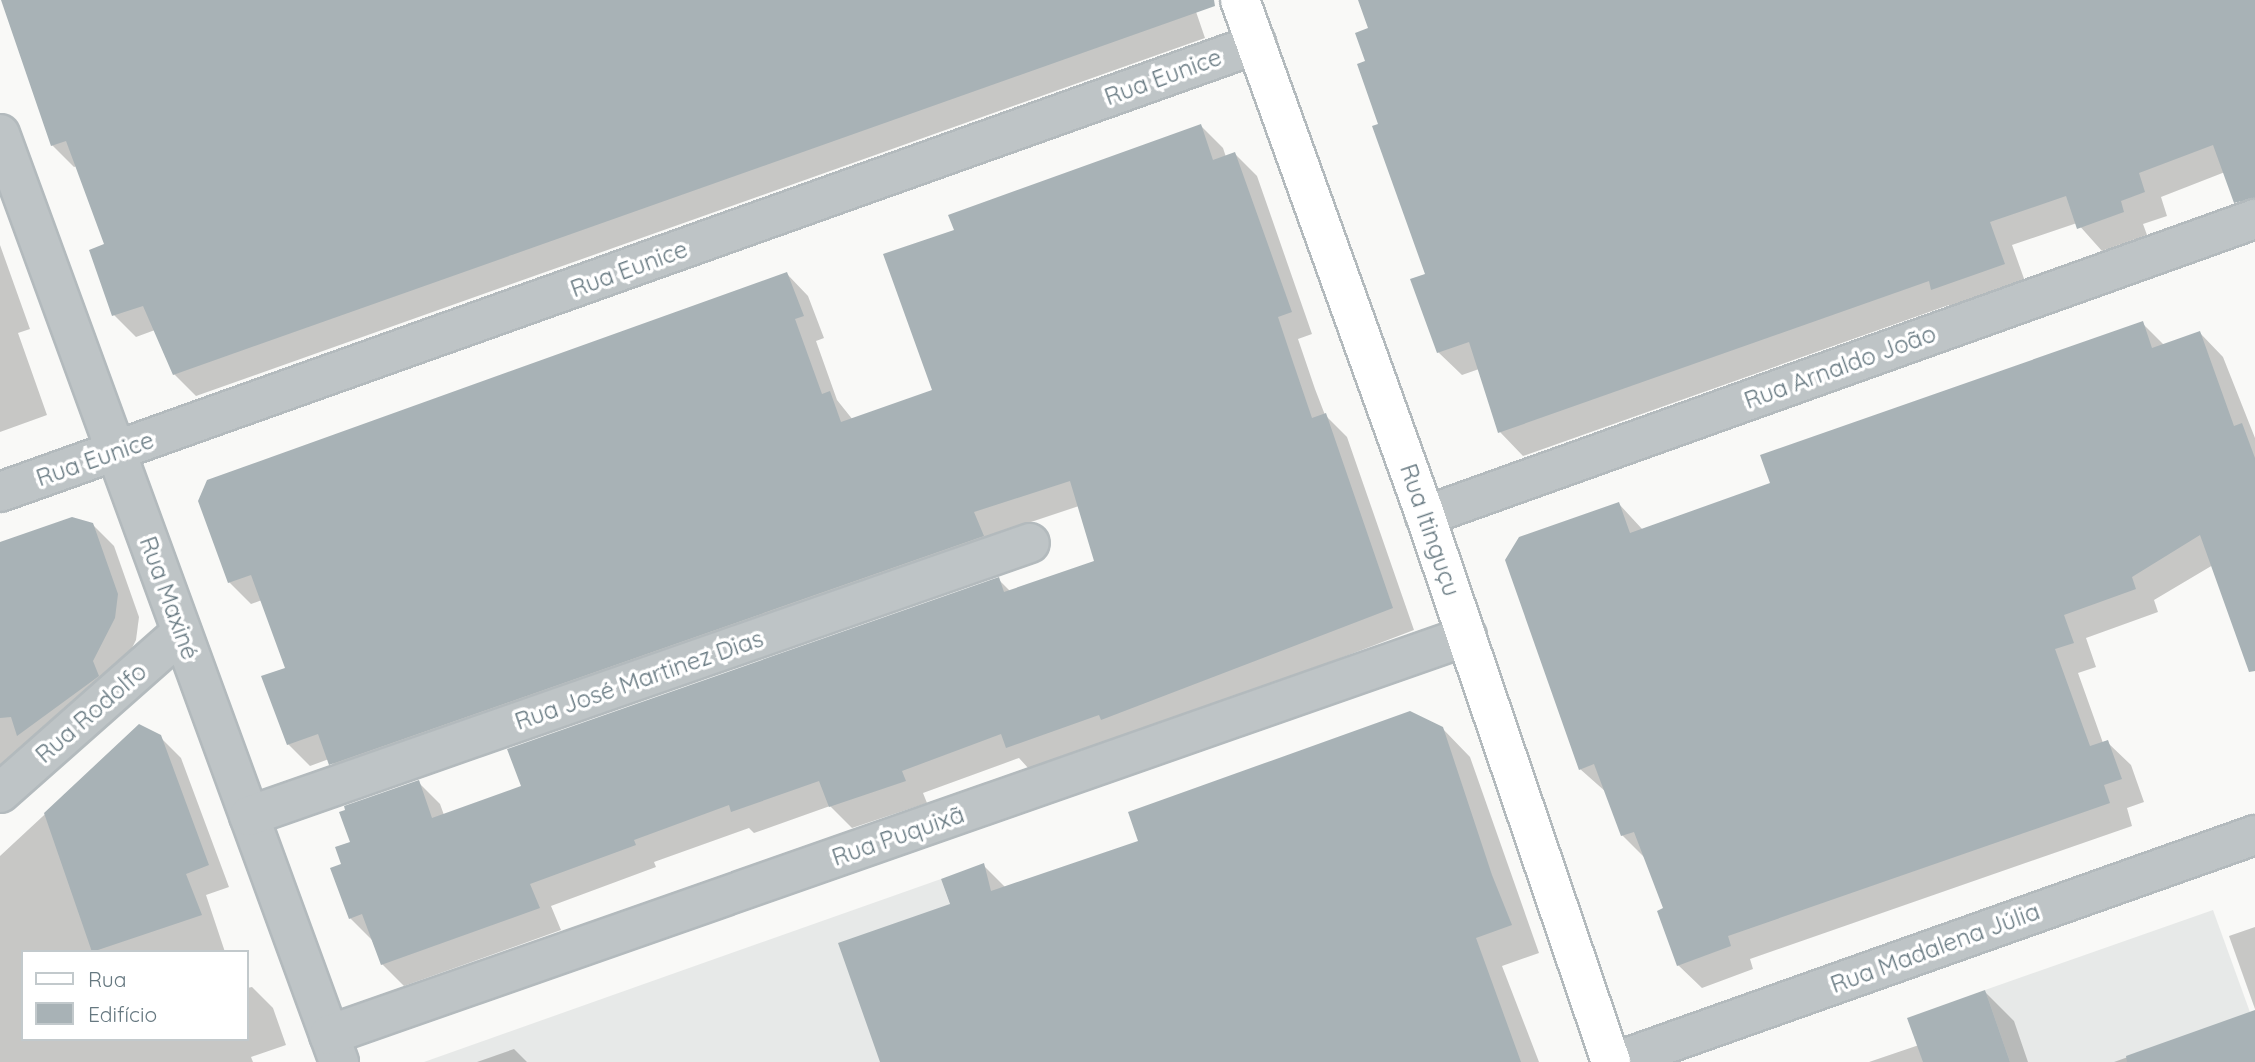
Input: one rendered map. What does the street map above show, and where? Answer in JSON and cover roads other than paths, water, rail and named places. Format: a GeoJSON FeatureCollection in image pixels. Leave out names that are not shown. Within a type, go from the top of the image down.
{"type":"FeatureCollection","features":[{"type":"Feature","properties":{"kind":"main road","name":"Rua Itinguçu"},"geometry":{"type":"LineString","coordinates":[[1240,0],[1425,516],[1613,1062]]}},
{"type":"Feature","properties":{"kind":"street","name":"Rua Eunice"},"geometry":{"type":"LineString","coordinates":[[0,492],[1257,44]]}},
{"type":"Feature","properties":{"kind":"street","name":"Rua Maxiné"},"geometry":{"type":"LineString","coordinates":[[0,134],[333,1048]]}},
{"type":"Feature","properties":{"kind":"street","name":"Rua Arnaldo João"},"geometry":{"type":"LineString","coordinates":[[1425,516],[2255,219]]}},
{"type":"Feature","properties":{"kind":"street","name":"Rua José Martinez Dias"},"geometry":{"type":"LineString","coordinates":[[249,816],[1030,543]]}},
{"type":"Feature","properties":{"kind":"street","name":"Rua Rodolfo"},"geometry":{"type":"LineString","coordinates":[[0,793],[181,633]]}},
{"type":"Feature","properties":{"kind":"street","name":"Rua Puquixã"},"geometry":{"type":"LineString","coordinates":[[333,1048],[1467,636]]}},
{"type":"Feature","properties":{"kind":"street","name":"Rua Madalena Júlia"},"geometry":{"type":"LineString","coordinates":[[1613,1062],[2255,835]]}}]}
